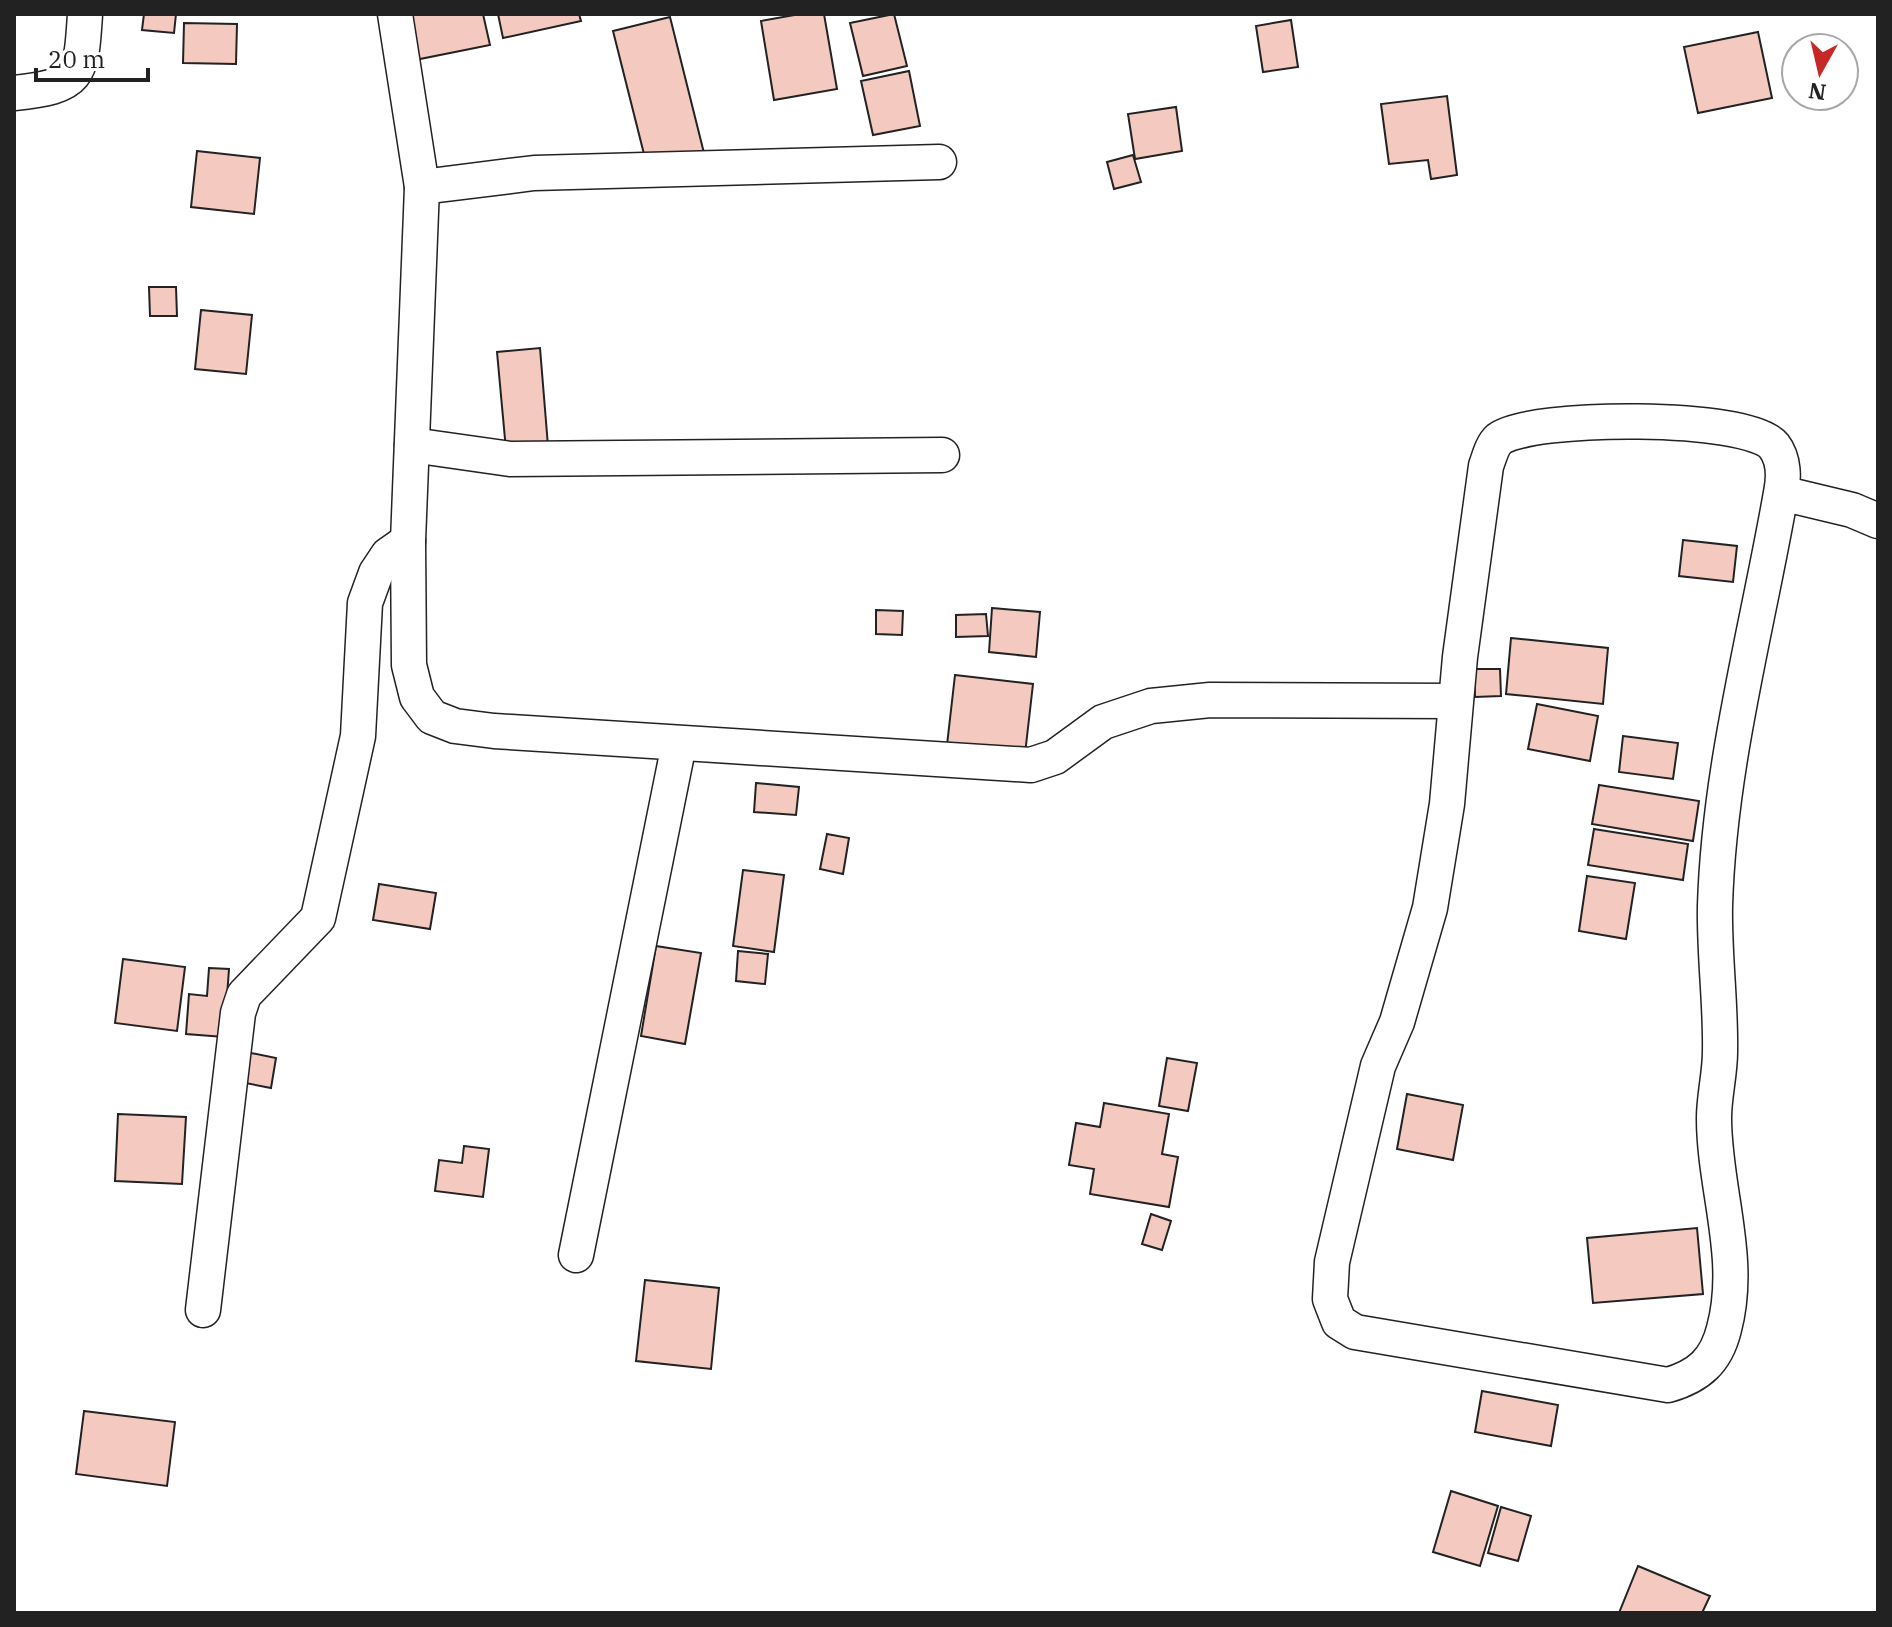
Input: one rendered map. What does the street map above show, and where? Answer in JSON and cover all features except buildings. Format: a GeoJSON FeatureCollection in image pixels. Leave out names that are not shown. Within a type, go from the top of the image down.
{"type":"FeatureCollection","features":[{"type":"Feature","properties":{"kind":"street"},"geometry":{"type":"LineString","coordinates":[[14,93],[40,90],[71,80],[81,66],[85,14]]}},
{"type":"Feature","properties":{"kind":"street"},"geometry":{"type":"LineString","coordinates":[[395,14],[422,187],[408,541],[409,665],[417,697],[432,717],[455,726],[494,731],[1031,765],[1055,757],[1103,722],[1151,706],[1210,700],[1455,701]]}},
{"type":"Feature","properties":{"kind":"street"},"geometry":{"type":"LineString","coordinates":[[422,187],[548,172],[939,162]]}},
{"type":"Feature","properties":{"kind":"street"},"geometry":{"type":"LineString","coordinates":[[1584,422],[1725,426],[1757,434],[1774,446],[1785,475],[1781,493],[1741,694],[1718,854],[1715,909],[1720,1053],[1714,1119],[1731,1250],[1725,1327],[1713,1359],[1693,1377],[1668,1385],[1355,1332],[1339,1322],[1330,1299],[1332,1262],[1378,1066],[1397,1022],[1430,908],[1447,804],[1455,701],[1486,466],[1499,439],[1516,433],[1584,422]]}},
{"type":"Feature","properties":{"kind":"street"},"geometry":{"type":"LineString","coordinates":[[412,445],[510,459],[942,455]]}},
{"type":"Feature","properties":{"kind":"street"},"geometry":{"type":"LineString","coordinates":[[1781,493],[1852,510],[1878,521]]}},
{"type":"Feature","properties":{"kind":"street"},"geometry":{"type":"LineString","coordinates":[[203,1310],[238,1013],[244,995],[318,918],[358,736],[365,603],[376,573],[388,555],[408,541]]}},
{"type":"Feature","properties":{"kind":"street"},"geometry":{"type":"LineString","coordinates":[[576,1255],[679,744]]}}]}
